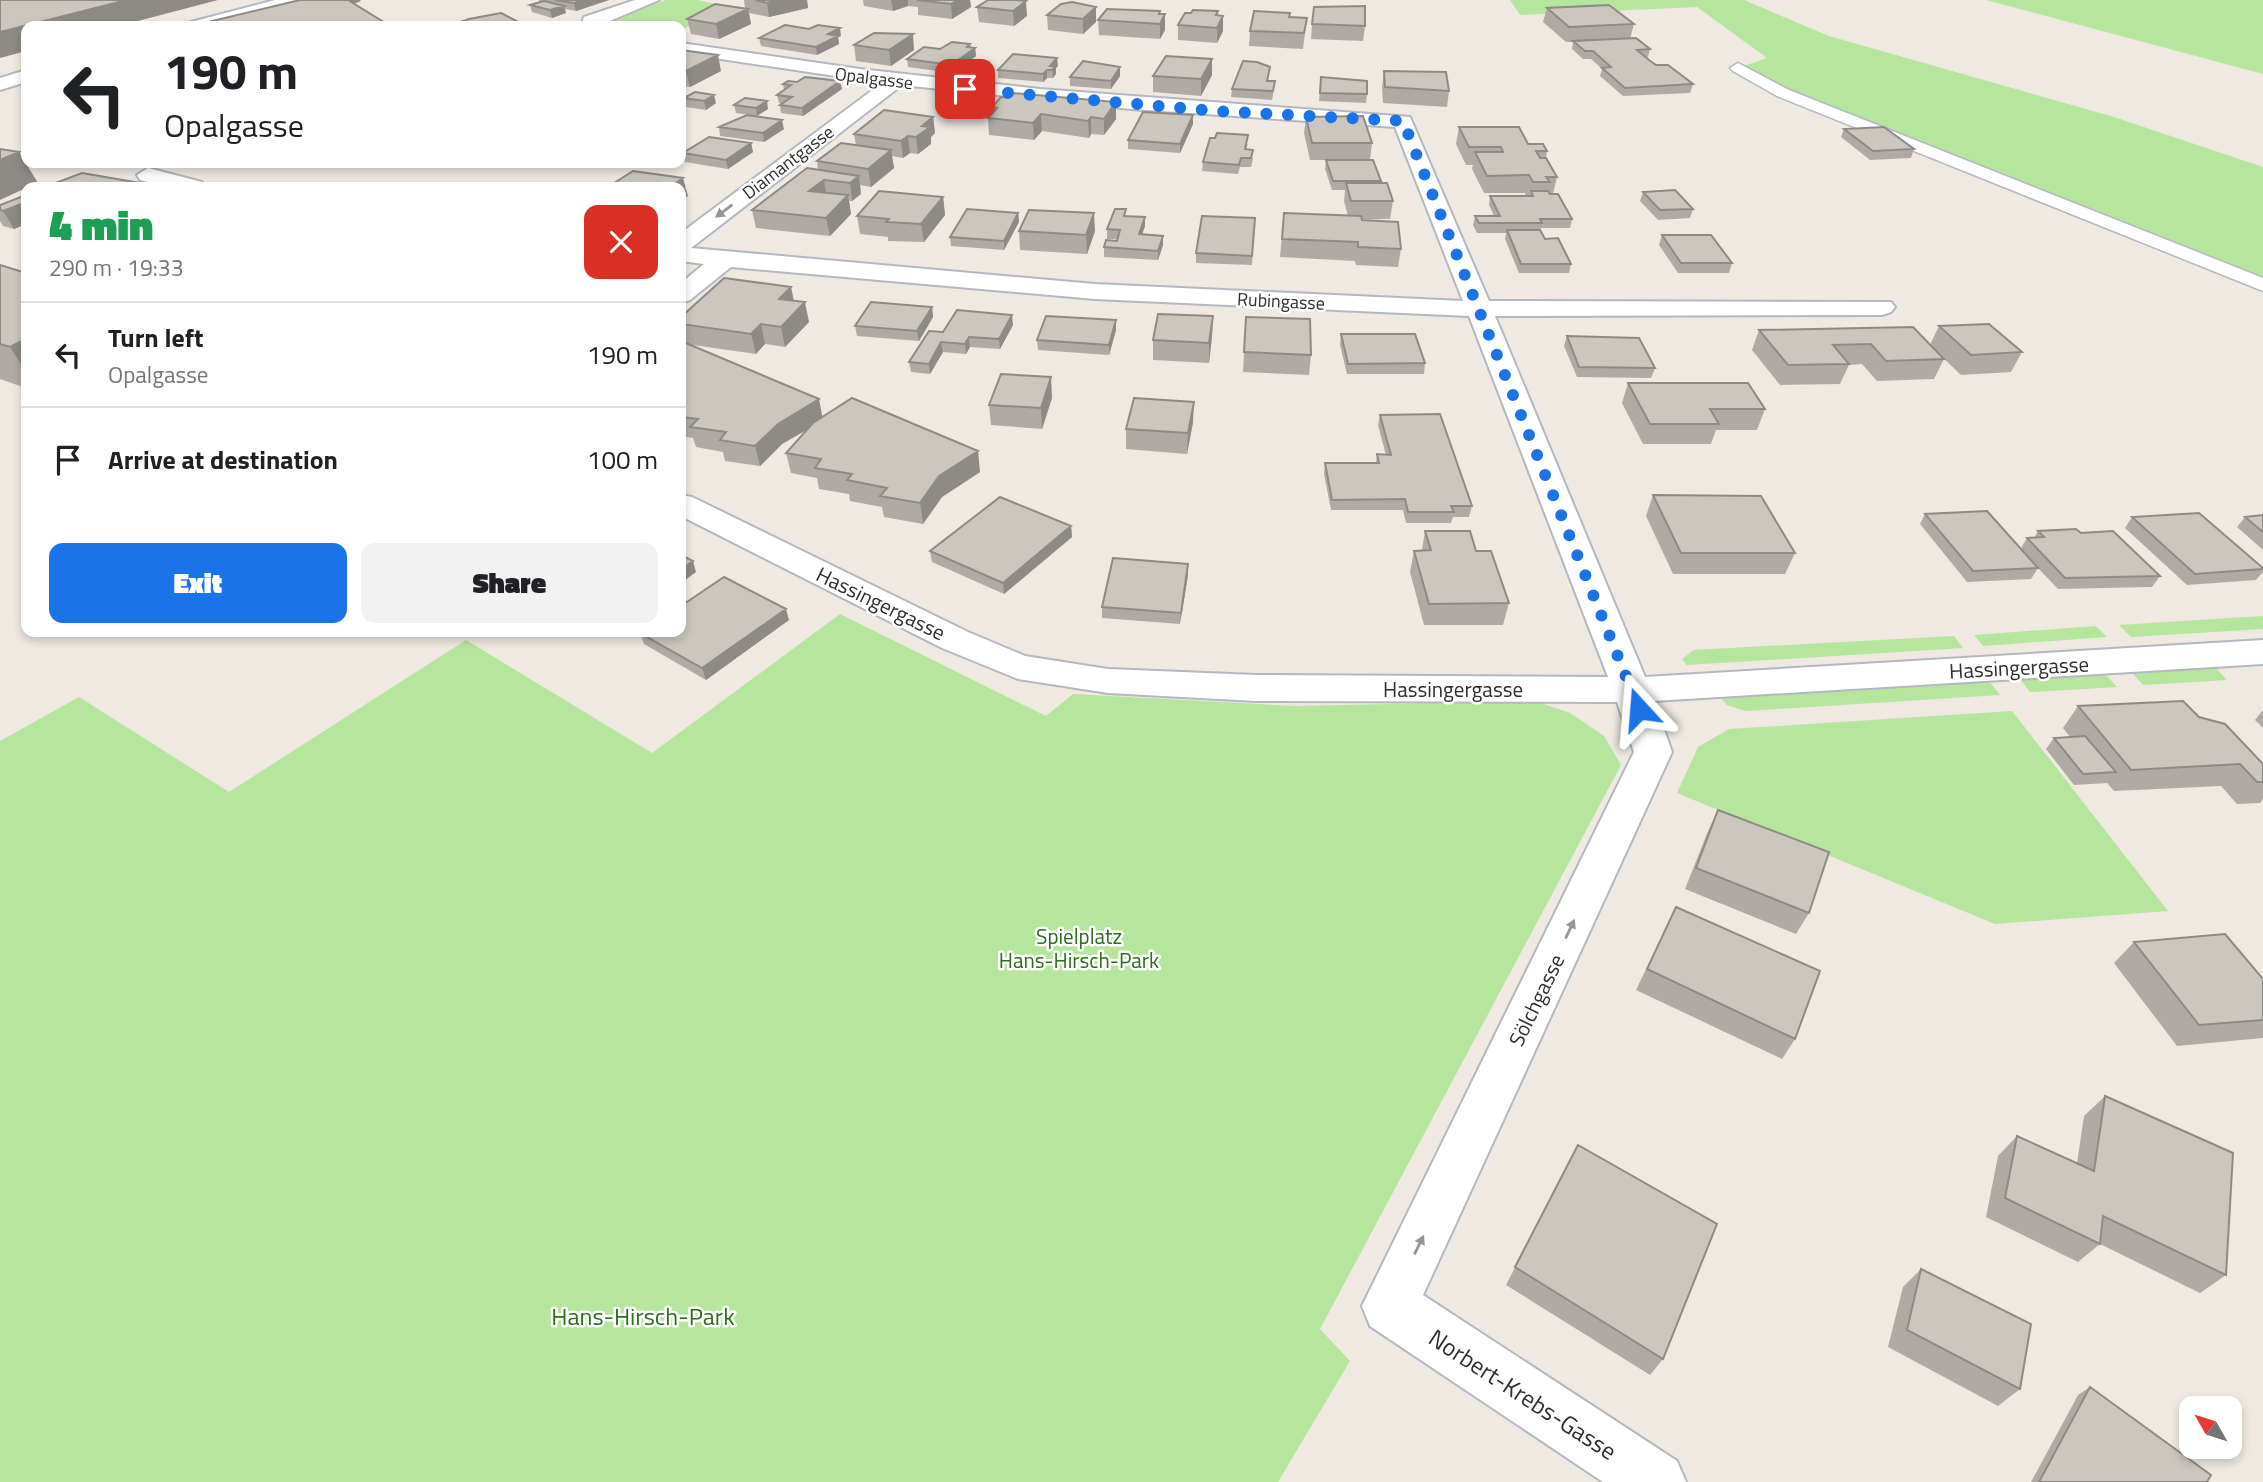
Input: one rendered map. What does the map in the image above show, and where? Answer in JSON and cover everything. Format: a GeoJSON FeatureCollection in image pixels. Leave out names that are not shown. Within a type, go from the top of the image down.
{"type":"FeatureCollection","features":[{"type":"Feature","properties":{"kind":"street"},"geometry":{"type":"LineString","coordinates":[[215,21],[293,0]]}},
{"type":"Feature","properties":{"kind":"street"},"geometry":{"type":"LineString","coordinates":[[592,21],[650,0]]}},
{"type":"Feature","properties":{"kind":"street","name":"Opalgasse"},"geometry":{"type":"LineString","coordinates":[[686,49],[896,81],[1175,108],[1403,121]]}},
{"type":"Feature","properties":{"kind":"street"},"geometry":{"type":"LineString","coordinates":[[0,84],[21,78]]}},
{"type":"Feature","properties":{"kind":"street","name":"Diamantgasse"},"geometry":{"type":"LineString","coordinates":[[686,240],[896,81]]}},
{"type":"Feature","properties":{"kind":"street","name":"Sölchgasse"},"geometry":{"type":"LineString","coordinates":[[1390,1306],[1653,752],[1633,690],[1476,308],[1403,121]]}},
{"type":"Feature","properties":{"kind":"street"},"geometry":{"type":"LineString","coordinates":[[148,175],[175,182]]}},
{"type":"Feature","properties":{"kind":"street","name":"Rubingasse"},"geometry":{"type":"LineString","coordinates":[[686,254],[962,282],[1345,305],[1681,310],[1882,307]]}},
{"type":"Feature","properties":{"kind":"street"},"geometry":{"type":"LineString","coordinates":[[686,291],[725,258]]}},
{"type":"Feature","properties":{"kind":"street","name":"Hassingergasse"},"geometry":{"type":"LineString","coordinates":[[686,506],[955,640],[1018,667],[1108,681],[1256,688],[1633,690],[2263,652]]}},
{"type":"Feature","properties":{"kind":"street","name":"Norbert-Krebs-Gasse"},"geometry":{"type":"LineString","coordinates":[[1390,1306],[1656,1482]]}},
{"type":"Feature","properties":{"kind":"lane"},"geometry":{"type":"LineString","coordinates":[[1738,68],[1796,99],[2263,285]]}},
{"type":"Feature","properties":{"kind":"green space"},"geometry":{"type":"Polygon","coordinates":[[[666,0],[698,0],[736,9],[686,27],[686,21],[609,20],[666,0]]]}},
{"type":"Feature","properties":{"kind":"green space"},"geometry":{"type":"Polygon","coordinates":[[[1510,0],[1744,0],[1829,36],[2114,117],[2263,167],[2263,285],[1939,157],[1738,68],[1767,58],[1697,7],[1520,15],[1510,0]]]}},
{"type":"Feature","properties":{"kind":"green space"},"geometry":{"type":"Polygon","coordinates":[[[1986,0],[2263,0],[2263,74],[1986,0]]]}},
{"type":"Feature","properties":{"kind":"green space"},"geometry":{"type":"Polygon","coordinates":[[[840,614],[1046,716],[1073,694],[1295,706],[1535,701],[1570,713],[1604,736],[1621,765],[1320,1329],[1350,1361],[1278,1482],[0,1482],[0,741],[79,697],[229,792],[466,640],[652,753],[840,614]]]}},
{"type":"Feature","properties":{"kind":"green space"},"geometry":{"type":"Polygon","coordinates":[[[2263,616],[2263,629],[2131,637],[2119,625],[2263,616]]]}},
{"type":"Feature","properties":{"kind":"green space"},"geometry":{"type":"Polygon","coordinates":[[[2096,626],[2107,637],[1983,646],[1974,635],[2096,626]]]}},
{"type":"Feature","properties":{"kind":"green space"},"geometry":{"type":"Polygon","coordinates":[[[1954,636],[1963,648],[1687,665],[1682,659],[1694,650],[1954,636]]]}},
{"type":"Feature","properties":{"kind":"green space"},"geometry":{"type":"Polygon","coordinates":[[[2215,667],[2227,680],[2143,685],[2132,673],[2215,667]]]}},
{"type":"Feature","properties":{"kind":"green space"},"geometry":{"type":"Polygon","coordinates":[[[2105,674],[2117,687],[2030,692],[2020,679],[2105,674]]]}},
{"type":"Feature","properties":{"kind":"green space"},"geometry":{"type":"Polygon","coordinates":[[[1989,681],[2000,695],[1745,711],[1727,705],[1721,698],[1989,681]]]}},
{"type":"Feature","properties":{"kind":"green space"},"geometry":{"type":"Polygon","coordinates":[[[2012,711],[2168,911],[1995,924],[1677,793],[1698,747],[1729,729],[2012,711]]]}},
{"type":"Feature","properties":{"kind":"building"},"geometry":{"type":"Polygon","coordinates":[[[0,0],[127,0],[44,21],[21,21],[21,27],[0,32],[0,0]]]}},
{"type":"Feature","properties":{"kind":"building"},"geometry":{"type":"Polygon","coordinates":[[[300,0],[348,0],[382,21],[212,21],[300,0]]]}},
{"type":"Feature","properties":{"kind":"building"},"geometry":{"type":"Polygon","coordinates":[[[555,0],[584,0],[574,3],[555,0]]]}},
{"type":"Feature","properties":{"kind":"building"},"geometry":{"type":"Polygon","coordinates":[[[756,0],[777,0],[767,3],[756,0]]]}},
{"type":"Feature","properties":{"kind":"building"},"geometry":{"type":"Polygon","coordinates":[[[917,0],[958,0],[951,4],[917,0]]]}},
{"type":"Feature","properties":{"kind":"building"},"geometry":{"type":"Polygon","coordinates":[[[988,0],[1026,1],[1013,11],[977,7],[988,0]]]}},
{"type":"Feature","properties":{"kind":"building"},"geometry":{"type":"Polygon","coordinates":[[[544,1],[564,6],[550,10],[530,5],[544,1]]]}},
{"type":"Feature","properties":{"kind":"building"},"geometry":{"type":"Polygon","coordinates":[[[1072,2],[1096,7],[1083,19],[1047,15],[1061,4],[1072,2]]]}},
{"type":"Feature","properties":{"kind":"building"},"geometry":{"type":"Polygon","coordinates":[[[715,4],[748,9],[716,24],[687,19],[715,4]]]}},
{"type":"Feature","properties":{"kind":"building"},"geometry":{"type":"Polygon","coordinates":[[[1609,5],[1634,24],[1569,27],[1547,8],[1609,5]]]}},
{"type":"Feature","properties":{"kind":"building"},"geometry":{"type":"Polygon","coordinates":[[[1365,6],[1365,26],[1312,24],[1314,7],[1365,6]]]}},
{"type":"Feature","properties":{"kind":"building"},"geometry":{"type":"Polygon","coordinates":[[[1107,9],[1160,11],[1159,14],[1165,14],[1160,24],[1098,20],[1107,9]]]}},
{"type":"Feature","properties":{"kind":"building"},"geometry":{"type":"Polygon","coordinates":[[[1193,10],[1218,11],[1216,15],[1223,16],[1217,28],[1178,25],[1185,13],[1191,13],[1193,10]]]}},
{"type":"Feature","properties":{"kind":"building"},"geometry":{"type":"Polygon","coordinates":[[[1254,11],[1290,13],[1289,17],[1307,18],[1304,33],[1250,31],[1254,11]]]}},
{"type":"Feature","properties":{"kind":"building"},"geometry":{"type":"Polygon","coordinates":[[[501,13],[516,21],[464,21],[501,13]]]}},
{"type":"Feature","properties":{"kind":"building"},"geometry":{"type":"Polygon","coordinates":[[[785,25],[809,29],[818,25],[840,28],[828,34],[838,36],[816,47],[759,38],[785,25]]]}},
{"type":"Feature","properties":{"kind":"building"},"geometry":{"type":"Polygon","coordinates":[[[874,33],[913,34],[889,50],[854,45],[874,33]]]}},
{"type":"Feature","properties":{"kind":"building"},"geometry":{"type":"Polygon","coordinates":[[[1636,38],[1650,49],[1637,50],[1649,60],[1656,65],[1668,65],[1693,84],[1625,88],[1602,68],[1611,67],[1593,51],[1585,51],[1573,41],[1636,38]]]}},
{"type":"Feature","properties":{"kind":"building"},"geometry":{"type":"Polygon","coordinates":[[[952,42],[970,44],[967,47],[975,48],[951,65],[907,59],[924,47],[940,49],[952,42]]]}},
{"type":"Feature","properties":{"kind":"building"},"geometry":{"type":"Polygon","coordinates":[[[686,51],[718,55],[686,71],[686,51]]]}},
{"type":"Feature","properties":{"kind":"building"},"geometry":{"type":"Polygon","coordinates":[[[1013,54],[1057,58],[1050,66],[1055,66],[1052,70],[1043,74],[998,70],[1013,54]]]}},
{"type":"Feature","properties":{"kind":"building"},"geometry":{"type":"Polygon","coordinates":[[[1166,56],[1212,59],[1201,79],[1153,76],[1166,56]]]}},
{"type":"Feature","properties":{"kind":"building"},"geometry":{"type":"Polygon","coordinates":[[[1083,61],[1120,67],[1111,81],[1070,77],[1083,61]]]}},
{"type":"Feature","properties":{"kind":"building"},"geometry":{"type":"Polygon","coordinates":[[[1243,61],[1270,67],[1267,81],[1275,81],[1273,91],[1232,89],[1243,61]]]}},
{"type":"Feature","properties":{"kind":"building"},"geometry":{"type":"Polygon","coordinates":[[[1384,71],[1446,72],[1449,91],[1385,87],[1384,71]]]}},
{"type":"Feature","properties":{"kind":"building"},"geometry":{"type":"Polygon","coordinates":[[[805,77],[840,81],[802,108],[780,105],[792,97],[777,95],[791,85],[783,84],[788,81],[797,82],[805,77]]]}},
{"type":"Feature","properties":{"kind":"building"},"geometry":{"type":"Polygon","coordinates":[[[1321,77],[1367,81],[1367,94],[1320,93],[1321,77]]]}},
{"type":"Feature","properties":{"kind":"building"},"geometry":{"type":"Polygon","coordinates":[[[695,92],[714,95],[704,101],[686,97],[695,92]]]}},
{"type":"Feature","properties":{"kind":"building"},"geometry":{"type":"Polygon","coordinates":[[[1013,93],[1116,102],[1104,119],[1091,117],[1088,121],[1041,114],[1033,123],[988,118],[997,108],[992,107],[1001,97],[1009,98],[1013,93]]]}},
{"type":"Feature","properties":{"kind":"building"},"geometry":{"type":"Polygon","coordinates":[[[745,98],[767,101],[756,108],[734,105],[745,98]]]}},
{"type":"Feature","properties":{"kind":"building"},"geometry":{"type":"Polygon","coordinates":[[[884,110],[933,117],[922,126],[930,127],[916,137],[908,136],[901,141],[854,134],[884,110]]]}},
{"type":"Feature","properties":{"kind":"building"},"geometry":{"type":"Polygon","coordinates":[[[1143,112],[1193,115],[1180,144],[1128,140],[1143,112]]]}},
{"type":"Feature","properties":{"kind":"building"},"geometry":{"type":"Polygon","coordinates":[[[747,115],[782,120],[763,133],[719,127],[747,115]]]}},
{"type":"Feature","properties":{"kind":"building"},"geometry":{"type":"Polygon","coordinates":[[[1363,116],[1372,143],[1312,143],[1306,117],[1363,116]]]}},
{"type":"Feature","properties":{"kind":"building"},"geometry":{"type":"Polygon","coordinates":[[[1459,127],[1519,127],[1528,144],[1543,144],[1547,151],[1536,151],[1540,158],[1546,158],[1557,177],[1546,177],[1550,182],[1533,182],[1529,175],[1487,176],[1475,152],[1503,152],[1501,147],[1469,147],[1459,127]]]}},
{"type":"Feature","properties":{"kind":"building"},"geometry":{"type":"Polygon","coordinates":[[[1884,127],[1914,149],[1873,151],[1844,129],[1884,127]]]}},
{"type":"Feature","properties":{"kind":"building"},"geometry":{"type":"Polygon","coordinates":[[[1217,133],[1248,135],[1245,149],[1253,150],[1251,158],[1241,158],[1239,165],[1203,162],[1210,138],[1215,138],[1217,133]]]}},
{"type":"Feature","properties":{"kind":"building"},"geometry":{"type":"Polygon","coordinates":[[[709,137],[751,143],[726,160],[686,153],[709,137]]]}},
{"type":"Feature","properties":{"kind":"building"},"geometry":{"type":"Polygon","coordinates":[[[841,143],[891,150],[868,169],[817,161],[841,143]]]}},
{"type":"Feature","properties":{"kind":"building"},"geometry":{"type":"Polygon","coordinates":[[[0,149],[19,152],[0,160],[0,149]]]}},
{"type":"Feature","properties":{"kind":"building"},"geometry":{"type":"Polygon","coordinates":[[[1326,160],[1373,160],[1381,181],[1333,181],[1326,160]]]}},
{"type":"Feature","properties":{"kind":"building"},"geometry":{"type":"Polygon","coordinates":[[[807,168],[859,176],[850,183],[824,180],[809,191],[848,195],[826,218],[752,210],[807,168]]]}},
{"type":"Feature","properties":{"kind":"building"},"geometry":{"type":"Polygon","coordinates":[[[633,171],[683,178],[677,182],[616,182],[633,171]]]}},
{"type":"Feature","properties":{"kind":"building"},"geometry":{"type":"Polygon","coordinates":[[[82,173],[134,182],[58,182],[82,173]]]}},
{"type":"Feature","properties":{"kind":"building"},"geometry":{"type":"Polygon","coordinates":[[[1346,183],[1387,183],[1393,201],[1351,201],[1346,183]]]}},
{"type":"Feature","properties":{"kind":"building"},"geometry":{"type":"Polygon","coordinates":[[[1675,190],[1693,209],[1660,210],[1643,192],[1675,190]]]}},
{"type":"Feature","properties":{"kind":"building"},"geometry":{"type":"Polygon","coordinates":[[[879,191],[943,197],[921,224],[886,222],[889,219],[857,216],[879,191]]]}},
{"type":"Feature","properties":{"kind":"building"},"geometry":{"type":"Polygon","coordinates":[[[1531,191],[1558,194],[1572,219],[1540,219],[1542,223],[1479,223],[1475,216],[1500,216],[1490,196],[1533,196],[1531,191]]]}},
{"type":"Feature","properties":{"kind":"building"},"geometry":{"type":"Polygon","coordinates":[[[21,197],[21,204],[3,211],[0,210],[0,205],[21,197]]]}},
{"type":"Feature","properties":{"kind":"building"},"geometry":{"type":"Polygon","coordinates":[[[967,209],[1018,213],[1004,241],[950,237],[967,209]]]}},
{"type":"Feature","properties":{"kind":"building"},"geometry":{"type":"Polygon","coordinates":[[[1115,209],[1126,209],[1124,216],[1145,217],[1139,234],[1163,236],[1158,251],[1104,247],[1106,240],[1117,241],[1120,230],[1107,229],[1115,209]]]}},
{"type":"Feature","properties":{"kind":"building"},"geometry":{"type":"Polygon","coordinates":[[[1029,210],[1094,213],[1086,235],[1019,231],[1029,210]]]}},
{"type":"Feature","properties":{"kind":"building"},"geometry":{"type":"Polygon","coordinates":[[[1284,213],[1361,216],[1362,220],[1398,222],[1401,249],[1358,247],[1358,242],[1282,239],[1284,213]]]}},
{"type":"Feature","properties":{"kind":"building"},"geometry":{"type":"Polygon","coordinates":[[[1202,216],[1255,218],[1252,256],[1196,253],[1202,216]]]}},
{"type":"Feature","properties":{"kind":"building"},"geometry":{"type":"Polygon","coordinates":[[[1507,230],[1540,230],[1545,239],[1558,238],[1571,264],[1521,264],[1507,230]]]}},
{"type":"Feature","properties":{"kind":"building"},"geometry":{"type":"Polygon","coordinates":[[[1662,235],[1711,235],[1732,263],[1681,263],[1662,235]]]}},
{"type":"Feature","properties":{"kind":"building"},"geometry":{"type":"Polygon","coordinates":[[[0,265],[21,271],[21,342],[10,347],[0,344],[0,265]]]}},
{"type":"Feature","properties":{"kind":"building"},"geometry":{"type":"Polygon","coordinates":[[[724,278],[791,287],[779,299],[805,302],[781,327],[761,324],[751,334],[686,325],[686,312],[724,278]]]}},
{"type":"Feature","properties":{"kind":"building"},"geometry":{"type":"Polygon","coordinates":[[[871,302],[932,307],[917,331],[855,326],[871,302]]]}},
{"type":"Feature","properties":{"kind":"building"},"geometry":{"type":"Polygon","coordinates":[[[957,310],[1012,315],[999,339],[969,337],[965,344],[941,342],[929,364],[909,362],[929,331],[943,332],[957,310]]]}},
{"type":"Feature","properties":{"kind":"building"},"geometry":{"type":"Polygon","coordinates":[[[1158,314],[1213,316],[1209,343],[1153,340],[1158,314]]]}},
{"type":"Feature","properties":{"kind":"building"},"geometry":{"type":"Polygon","coordinates":[[[1046,316],[1116,320],[1109,345],[1037,340],[1046,316]]]}},
{"type":"Feature","properties":{"kind":"building"},"geometry":{"type":"Polygon","coordinates":[[[1246,317],[1310,319],[1311,355],[1244,352],[1246,317]]]}},
{"type":"Feature","properties":{"kind":"building"},"geometry":{"type":"Polygon","coordinates":[[[1989,324],[2022,352],[1971,355],[1939,326],[1989,324]]]}},
{"type":"Feature","properties":{"kind":"building"},"geometry":{"type":"Polygon","coordinates":[[[1913,327],[1944,359],[1886,361],[1871,344],[1833,345],[1849,364],[1788,365],[1759,330],[1913,327]]]}},
{"type":"Feature","properties":{"kind":"building"},"geometry":{"type":"Polygon","coordinates":[[[1341,334],[1415,334],[1425,363],[1348,364],[1341,334]]]}},
{"type":"Feature","properties":{"kind":"building"},"geometry":{"type":"Polygon","coordinates":[[[1567,336],[1639,338],[1655,368],[1579,367],[1567,336]]]}},
{"type":"Feature","properties":{"kind":"building"},"geometry":{"type":"Polygon","coordinates":[[[686,343],[819,399],[778,424],[755,446],[720,440],[726,432],[690,427],[698,419],[686,418],[686,343]]]}},
{"type":"Feature","properties":{"kind":"building"},"geometry":{"type":"Polygon","coordinates":[[[1001,374],[1051,377],[1041,408],[989,405],[1001,374]]]}},
{"type":"Feature","properties":{"kind":"building"},"geometry":{"type":"Polygon","coordinates":[[[1628,383],[1748,383],[1765,409],[1710,409],[1719,424],[1650,424],[1628,383]]]}},
{"type":"Feature","properties":{"kind":"building"},"geometry":{"type":"Polygon","coordinates":[[[852,398],[978,451],[939,476],[920,503],[880,496],[887,488],[847,480],[852,474],[815,468],[821,459],[786,453],[813,423],[852,398]]]}},
{"type":"Feature","properties":{"kind":"building"},"geometry":{"type":"Polygon","coordinates":[[[1134,398],[1194,402],[1188,433],[1126,429],[1134,398]]]}},
{"type":"Feature","properties":{"kind":"building"},"geometry":{"type":"Polygon","coordinates":[[[1440,414],[1472,506],[1451,506],[1454,512],[1408,512],[1405,499],[1332,500],[1325,463],[1379,463],[1377,454],[1391,455],[1380,415],[1440,414]]]}},
{"type":"Feature","properties":{"kind":"building"},"geometry":{"type":"Polygon","coordinates":[[[1653,495],[1761,496],[1795,553],[1681,553],[1653,495]]]}},
{"type":"Feature","properties":{"kind":"building"},"geometry":{"type":"Polygon","coordinates":[[[1000,497],[1071,526],[1003,583],[930,551],[1000,497]]]}},
{"type":"Feature","properties":{"kind":"building"},"geometry":{"type":"Polygon","coordinates":[[[1987,511],[2038,568],[1973,571],[1925,514],[1987,511]]]}},
{"type":"Feature","properties":{"kind":"building"},"geometry":{"type":"Polygon","coordinates":[[[2199,513],[2263,569],[2195,574],[2132,517],[2199,513]]]}},
{"type":"Feature","properties":{"kind":"building"},"geometry":{"type":"Polygon","coordinates":[[[2263,515],[2263,532],[2245,517],[2263,515]]]}},
{"type":"Feature","properties":{"kind":"building"},"geometry":{"type":"Polygon","coordinates":[[[2076,529],[2081,533],[2113,531],[2160,576],[2065,578],[2027,538],[2044,537],[2038,531],[2076,529]]]}},
{"type":"Feature","properties":{"kind":"building"},"geometry":{"type":"Polygon","coordinates":[[[1425,531],[1470,531],[1476,551],[1491,551],[1509,603],[1429,604],[1414,551],[1431,550],[1425,531]]]}},
{"type":"Feature","properties":{"kind":"building"},"geometry":{"type":"Polygon","coordinates":[[[1113,558],[1188,564],[1181,613],[1102,607],[1113,558]]]}},
{"type":"Feature","properties":{"kind":"building"},"geometry":{"type":"Polygon","coordinates":[[[724,577],[786,609],[702,668],[647,637],[686,637],[686,603],[724,577]]]}},
{"type":"Feature","properties":{"kind":"building"},"geometry":{"type":"Polygon","coordinates":[[[2183,701],[2199,717],[2225,724],[2263,764],[2263,782],[2257,782],[2240,764],[2131,770],[2078,706],[2183,701]]]}},
{"type":"Feature","properties":{"kind":"building"},"geometry":{"type":"Polygon","coordinates":[[[2085,736],[2116,772],[2083,774],[2054,738],[2085,736]]]}},
{"type":"Feature","properties":{"kind":"building"},"geometry":{"type":"Polygon","coordinates":[[[1718,810],[1829,852],[1809,913],[1696,868],[1718,810]]]}},
{"type":"Feature","properties":{"kind":"building"},"geometry":{"type":"Polygon","coordinates":[[[1676,907],[1820,971],[1795,1039],[1647,969],[1676,907]]]}},
{"type":"Feature","properties":{"kind":"building"},"geometry":{"type":"Polygon","coordinates":[[[2225,934],[2263,979],[2263,1020],[2199,1025],[2134,942],[2225,934]]]}},
{"type":"Feature","properties":{"kind":"building"},"geometry":{"type":"Polygon","coordinates":[[[2105,1096],[2233,1153],[2226,1275],[2103,1216],[2100,1244],[2005,1198],[2017,1136],[2094,1171],[2105,1096]]]}},
{"type":"Feature","properties":{"kind":"building"},"geometry":{"type":"Polygon","coordinates":[[[1578,1145],[1717,1224],[1663,1359],[1515,1267],[1578,1145]]]}},
{"type":"Feature","properties":{"kind":"building"},"geometry":{"type":"Polygon","coordinates":[[[1921,1269],[2031,1324],[2020,1389],[1907,1330],[1921,1269]]]}},
{"type":"Feature","properties":{"kind":"building"},"geometry":{"type":"Polygon","coordinates":[[[2090,1387],[2179,1452],[2179,1460],[2190,1460],[2211,1475],[2207,1482],[2039,1482],[2090,1387]]]}},
{"type":"Feature","properties":{"kind":"route"},"geometry":{"type":"LineString","coordinates":[[965,89],[1216,111],[1403,121],[1639,709]]}},
{"type":"Feature","properties":{"kind":"park label","name":"Spielplatz Hans-Hirsch-Park"},"geometry":{"type":"Point","coordinates":[1079,948]}},
{"type":"Feature","properties":{"kind":"park label","name":"Hans-Hirsch-Park"},"geometry":{"type":"Point","coordinates":[643,1316]}}]}
